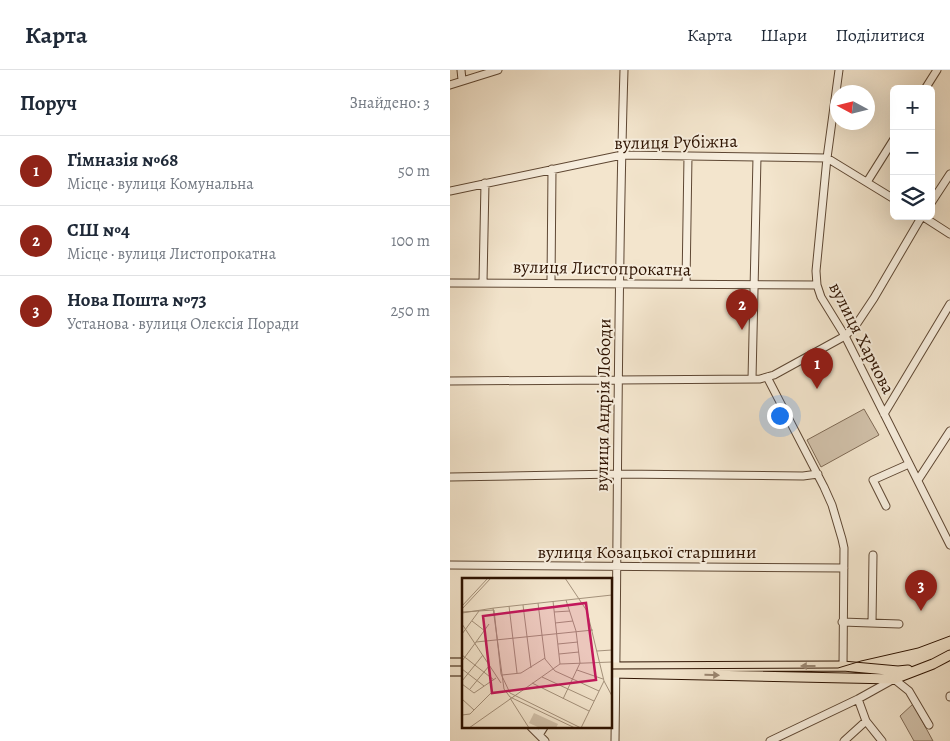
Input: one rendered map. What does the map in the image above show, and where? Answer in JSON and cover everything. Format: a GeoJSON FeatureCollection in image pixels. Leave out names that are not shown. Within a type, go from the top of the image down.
{"type":"FeatureCollection","features":[{"type":"Feature","properties":{"kind":"main road"},"geometry":{"type":"LineString","coordinates":[[614,670],[894,679],[933,664],[950,655]]}},
{"type":"Feature","properties":{"kind":"main road"},"geometry":{"type":"LineString","coordinates":[[614,670],[856,666],[906,671],[933,664]]}},
{"type":"Feature","properties":{"kind":"street"},"geometry":{"type":"LineString","coordinates":[[462,70],[462,80]]}},
{"type":"Feature","properties":{"kind":"street"},"geometry":{"type":"LineString","coordinates":[[450,85],[498,70]]}},
{"type":"Feature","properties":{"kind":"street","name":"вулиця Андрія Лободи"},"geometry":{"type":"LineString","coordinates":[[615,741],[614,616],[624,70]]}},
{"type":"Feature","properties":{"kind":"street","name":"вулиця Харчова"},"geometry":{"type":"LineString","coordinates":[[839,70],[827,158],[816,271],[817,285],[821,297],[845,336],[950,545]]}},
{"type":"Feature","properties":{"kind":"street"},"geometry":{"type":"LineString","coordinates":[[928,85],[937,70]]}},
{"type":"Feature","properties":{"kind":"street"},"geometry":{"type":"LineString","coordinates":[[867,182],[890,145]]}},
{"type":"Feature","properties":{"kind":"street","name":"вулиця Рубіжна"},"geometry":{"type":"LineString","coordinates":[[450,191],[622,155],[827,158]]}},
{"type":"Feature","properties":{"kind":"street"},"geometry":{"type":"LineString","coordinates":[[686,284],[688,156]]}},
{"type":"Feature","properties":{"kind":"street"},"geometry":{"type":"LineString","coordinates":[[752,379],[757,157]]}},
{"type":"Feature","properties":{"kind":"street"},"geometry":{"type":"LineString","coordinates":[[827,158],[890,196]]}},
{"type":"Feature","properties":{"kind":"street"},"geometry":{"type":"LineString","coordinates":[[551,283],[552,170]]}},
{"type":"Feature","properties":{"kind":"street"},"geometry":{"type":"LineString","coordinates":[[935,197],[950,174]]}},
{"type":"Feature","properties":{"kind":"street"},"geometry":{"type":"LineString","coordinates":[[483,282],[485,183]]}},
{"type":"Feature","properties":{"kind":"street"},"geometry":{"type":"LineString","coordinates":[[450,381],[752,379],[774,375],[845,336],[856,325],[920,220]]}},
{"type":"Feature","properties":{"kind":"street"},"geometry":{"type":"LineString","coordinates":[[928,220],[950,234]]}},
{"type":"Feature","properties":{"kind":"street","name":"вулиця Листопрокатна"},"geometry":{"type":"LineString","coordinates":[[450,283],[817,285]]}},
{"type":"Feature","properties":{"kind":"street"},"geometry":{"type":"LineString","coordinates":[[884,414],[950,304]]}},
{"type":"Feature","properties":{"kind":"street"},"geometry":{"type":"LineString","coordinates":[[767,377],[818,474],[832,505],[842,539],[844,568],[843,666]]}},
{"type":"Feature","properties":{"kind":"street"},"geometry":{"type":"LineString","coordinates":[[918,480],[950,431]]}},
{"type":"Feature","properties":{"kind":"street"},"geometry":{"type":"LineString","coordinates":[[886,506],[873,480],[909,464]]}},
{"type":"Feature","properties":{"kind":"street"},"geometry":{"type":"LineString","coordinates":[[450,477],[617,474],[803,476],[818,474]]}},
{"type":"Feature","properties":{"kind":"street"},"geometry":{"type":"LineString","coordinates":[[872,623],[873,555]]}},
{"type":"Feature","properties":{"kind":"street","name":"вулиця Козацької старшини"},"geometry":{"type":"LineString","coordinates":[[450,565],[844,568]]}},
{"type":"Feature","properties":{"kind":"street"},"geometry":{"type":"LineString","coordinates":[[842,622],[899,624]]}},
{"type":"Feature","properties":{"kind":"street"},"geometry":{"type":"LineString","coordinates":[[772,741],[858,699],[894,679],[909,691],[929,725]]}},
{"type":"Feature","properties":{"kind":"street"},"geometry":{"type":"LineString","coordinates":[[858,699],[866,721],[882,741]]}},
{"type":"Feature","properties":{"kind":"street"},"geometry":{"type":"LineString","coordinates":[[844,741],[866,721]]}},
{"type":"Feature","properties":{"kind":"street"},"geometry":{"type":"LineString","coordinates":[[531,728],[545,741]]}},
{"type":"Feature","properties":{"kind":"street"},"geometry":{"type":"LineString","coordinates":[[539,735],[543,728]]}},
{"type":"Feature","properties":{"kind":"shaded area"},"geometry":{"type":"Polygon","coordinates":[[[864,409],[879,435],[821,467],[807,440],[864,409]]]}},
{"type":"Feature","properties":{"kind":"shaded area"},"geometry":{"type":"Polygon","coordinates":[[[913,704],[933,741],[914,741],[900,716],[913,704]]]}},
{"type":"Feature","properties":{"kind":"tram line"},"geometry":{"type":"LineString","coordinates":[[612,669],[838,668],[918,648],[950,636]]}},
{"type":"Feature","properties":{"kind":"tram line"},"geometry":{"type":"LineString","coordinates":[[450,666],[462,666]]}},
{"type":"Feature","properties":{"kind":"place","name":"СШ №4"},"geometry":{"type":"Point","coordinates":[742,330]}},
{"type":"Feature","properties":{"kind":"place","name":"Гімназія №68"},"geometry":{"type":"Point","coordinates":[817,389]}},
{"type":"Feature","properties":{"kind":"place","name":"Нова Пошта №73"},"geometry":{"type":"Point","coordinates":[921,611]}}]}
